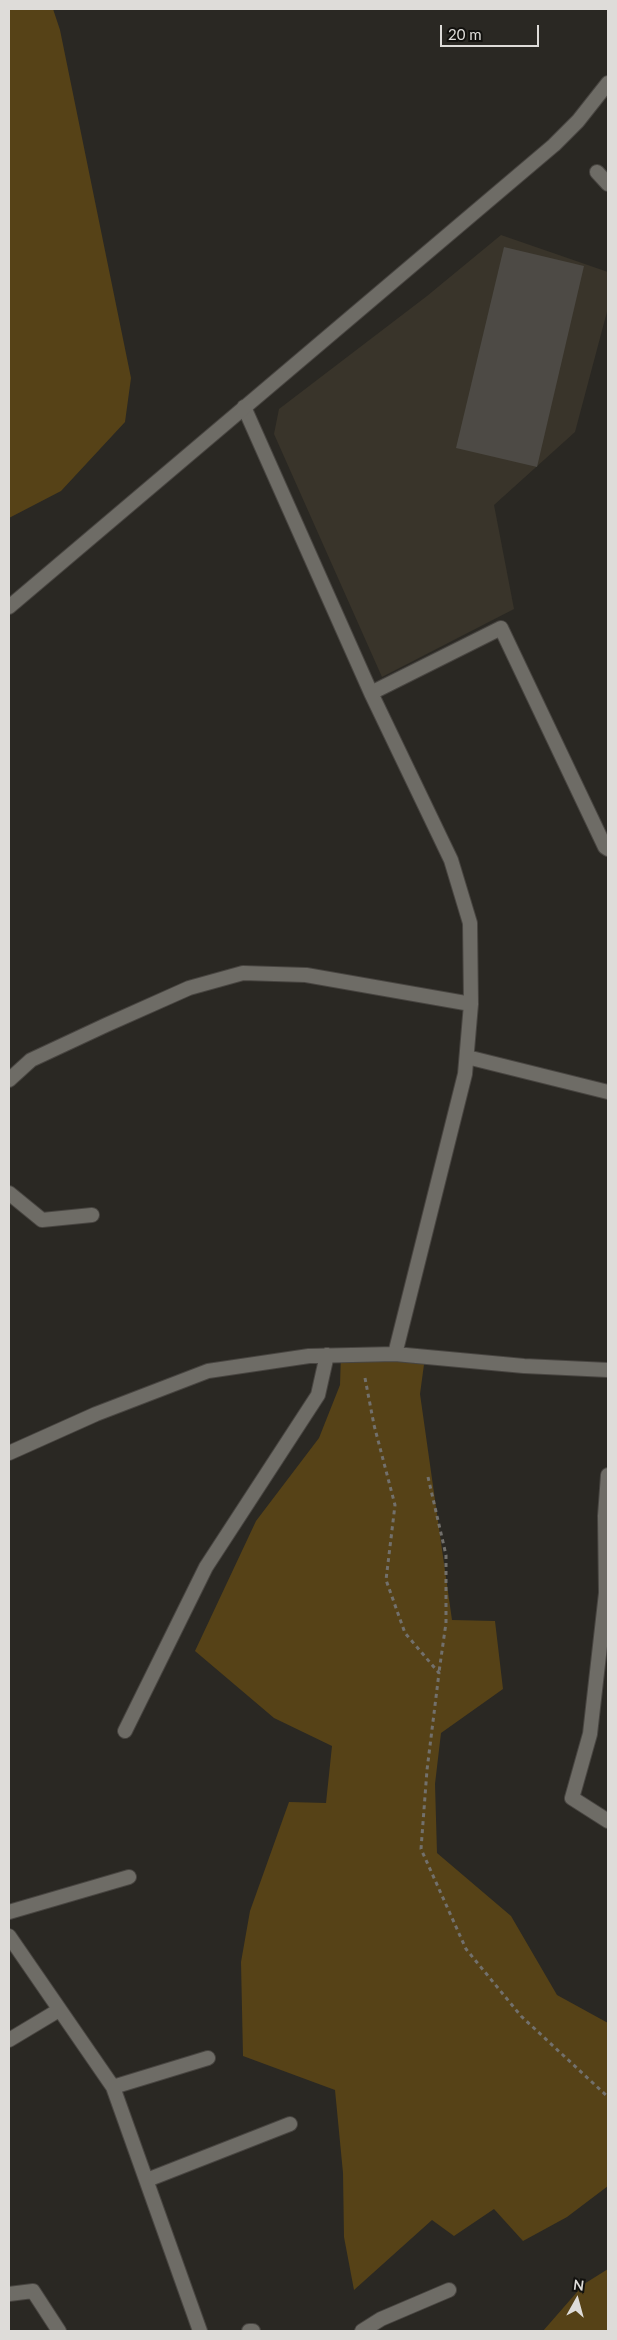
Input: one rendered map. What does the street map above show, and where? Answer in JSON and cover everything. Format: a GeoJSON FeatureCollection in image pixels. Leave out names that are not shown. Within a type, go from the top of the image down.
{"type":"FeatureCollection","features":[{"type":"Feature","properties":{"kind":"street"},"geometry":{"type":"LineString","coordinates":[[9,607],[554,145],[578,121],[608,83]]}},
{"type":"Feature","properties":{"kind":"street"},"geometry":{"type":"LineString","coordinates":[[597,172],[608,184]]}},
{"type":"Feature","properties":{"kind":"street"},"geometry":{"type":"LineString","coordinates":[[244,407],[371,694],[450,860],[470,923],[471,1004],[465,1074],[395,1354]]}},
{"type":"Feature","properties":{"kind":"street"},"geometry":{"type":"LineString","coordinates":[[371,694],[501,628],[607,847]]}},
{"type":"Feature","properties":{"kind":"street"},"geometry":{"type":"LineString","coordinates":[[9,1080],[31,1060],[106,1025],[189,988],[243,973],[306,976],[471,1004]]}},
{"type":"Feature","properties":{"kind":"street"},"geometry":{"type":"LineString","coordinates":[[466,1057],[608,1092]]}},
{"type":"Feature","properties":{"kind":"street"},"geometry":{"type":"LineString","coordinates":[[9,1193],[42,1220],[92,1215]]}},
{"type":"Feature","properties":{"kind":"street"},"geometry":{"type":"LineString","coordinates":[[9,1453],[96,1414],[208,1371],[309,1356],[395,1354],[524,1366],[608,1370]]}},
{"type":"Feature","properties":{"kind":"street"},"geometry":{"type":"LineString","coordinates":[[125,1731],[206,1567],[318,1395],[327,1355]]}},
{"type":"Feature","properties":{"kind":"street"},"geometry":{"type":"LineString","coordinates":[[608,1475],[605,1516],[606,1593],[590,1734],[572,1798],[608,1821]]}},
{"type":"Feature","properties":{"kind":"street"},"geometry":{"type":"LineString","coordinates":[[9,1912],[129,1877]]}},
{"type":"Feature","properties":{"kind":"street"},"geometry":{"type":"LineString","coordinates":[[9,1936],[113,2087],[200,2331]]}},
{"type":"Feature","properties":{"kind":"street"},"geometry":{"type":"LineString","coordinates":[[9,2040],[60,2010]]}},
{"type":"Feature","properties":{"kind":"street"},"geometry":{"type":"LineString","coordinates":[[113,2087],[208,2058]]}},
{"type":"Feature","properties":{"kind":"street"},"geometry":{"type":"LineString","coordinates":[[147,2180],[290,2124]]}},
{"type":"Feature","properties":{"kind":"street"},"geometry":{"type":"LineString","coordinates":[[362,2331],[381,2319],[449,2290]]}},
{"type":"Feature","properties":{"kind":"street"},"geometry":{"type":"LineString","coordinates":[[9,2294],[33,2291],[59,2331]]}},
{"type":"Feature","properties":{"kind":"path"},"geometry":{"type":"LineString","coordinates":[[362,1354],[374,1425],[395,1505],[386,1580],[405,1633],[439,1673]]}},
{"type":"Feature","properties":{"kind":"path"},"geometry":{"type":"LineString","coordinates":[[428,1477],[446,1555],[446,1623],[427,1770],[422,1849],[466,1949],[521,2016],[608,2097]]}},
{"type":"Feature","properties":{"kind":"shaded area"},"geometry":{"type":"Polygon","coordinates":[[[9,9],[53,9],[60,30],[131,378],[125,422],[61,491],[9,518],[9,9]]]}},
{"type":"Feature","properties":{"kind":"shaded area"},"geometry":{"type":"Polygon","coordinates":[[[501,235],[608,272],[608,308],[575,432],[494,505],[514,609],[382,677],[274,434],[279,409],[427,296],[501,235]]]}},
{"type":"Feature","properties":{"kind":"shaded area"},"geometry":{"type":"Polygon","coordinates":[[[341,1353],[425,1357],[420,1394],[452,1620],[495,1621],[503,1689],[441,1733],[435,1784],[437,1853],[511,1916],[557,1995],[608,2023],[608,2186],[567,2217],[523,2241],[494,2209],[454,2236],[432,2220],[354,2290],[344,2237],[343,2173],[335,2090],[243,2056],[241,1962],[250,1911],[289,1802],[326,1803],[332,1746],[274,1718],[195,1651],[256,1521],[319,1438],[340,1385],[341,1353]]]}},
{"type":"Feature","properties":{"kind":"shaded area"},"geometry":{"type":"Polygon","coordinates":[[[608,2269],[608,2331],[543,2331],[584,2284],[608,2269]]]}},
{"type":"Feature","properties":{"kind":"building"},"geometry":{"type":"Polygon","coordinates":[[[504,247],[584,266],[537,467],[456,448],[504,247]]]}}]}
